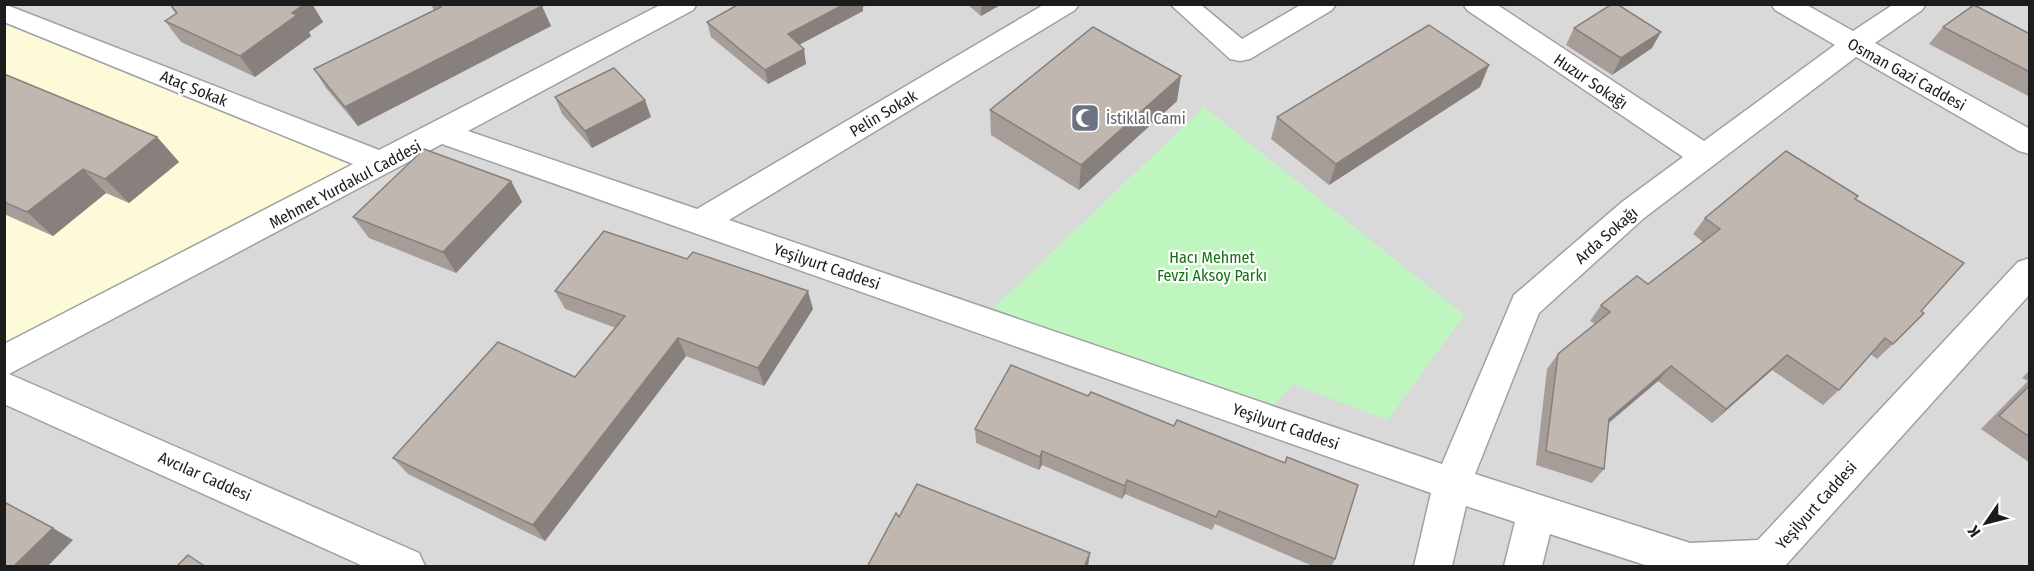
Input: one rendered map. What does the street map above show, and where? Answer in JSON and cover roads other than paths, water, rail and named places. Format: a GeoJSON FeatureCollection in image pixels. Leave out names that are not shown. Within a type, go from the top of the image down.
{"type":"FeatureCollection","features":[{"type":"Feature","properties":{"kind":"street"},"geometry":{"type":"LineString","coordinates":[[4,11],[18,4]]}},
{"type":"Feature","properties":{"kind":"street","name":"Pelin Sokak"},"geometry":{"type":"LineString","coordinates":[[700,222],[1066,4]]}},
{"type":"Feature","properties":{"kind":"street"},"geometry":{"type":"LineString","coordinates":[[1183,4],[1240,52],[1323,4]]}},
{"type":"Feature","properties":{"kind":"street","name":"Huzur Sokağı"},"geometry":{"type":"LineString","coordinates":[[1476,4],[1705,157]]}},
{"type":"Feature","properties":{"kind":"street","name":"Osman Gazi Caddesi"},"geometry":{"type":"LineString","coordinates":[[1784,4],[2030,143]]}},
{"type":"Feature","properties":{"kind":"street","name":"Arda Sokağı"},"geometry":{"type":"LineString","coordinates":[[1432,567],[1452,484],[1526,305],[1633,210],[1912,4]]}},
{"type":"Feature","properties":{"kind":"street","name":"Mehmet Yurdakul Caddesi"},"geometry":{"type":"LineString","coordinates":[[4,361],[383,164],[679,5]]}},
{"type":"Feature","properties":{"kind":"street","name":"Ataç Sokak"},"geometry":{"type":"LineString","coordinates":[[4,11],[383,164]]}},
{"type":"Feature","properties":{"kind":"street","name":"Yeşilyurt Caddesi"},"geometry":{"type":"LineString","coordinates":[[442,132],[1452,484],[1690,562],[1767,558],[2030,271]]}},
{"type":"Feature","properties":{"kind":"street","name":"Avcılar Caddesi"},"geometry":{"type":"LineString","coordinates":[[4,387],[361,558],[405,567]]}},
{"type":"Feature","properties":{"kind":"street"},"geometry":{"type":"LineString","coordinates":[[1523,567],[1536,512]]}},
{"type":"Feature","properties":{"kind":"place","name":"İstiklal Cami"},"geometry":{"type":"Point","coordinates":[1085,118]}},
{"type":"Feature","properties":{"kind":"park label","name":"Hacı Mehmet Fevzi Aksoy Parkı"},"geometry":{"type":"Point","coordinates":[1212,266]}}]}
